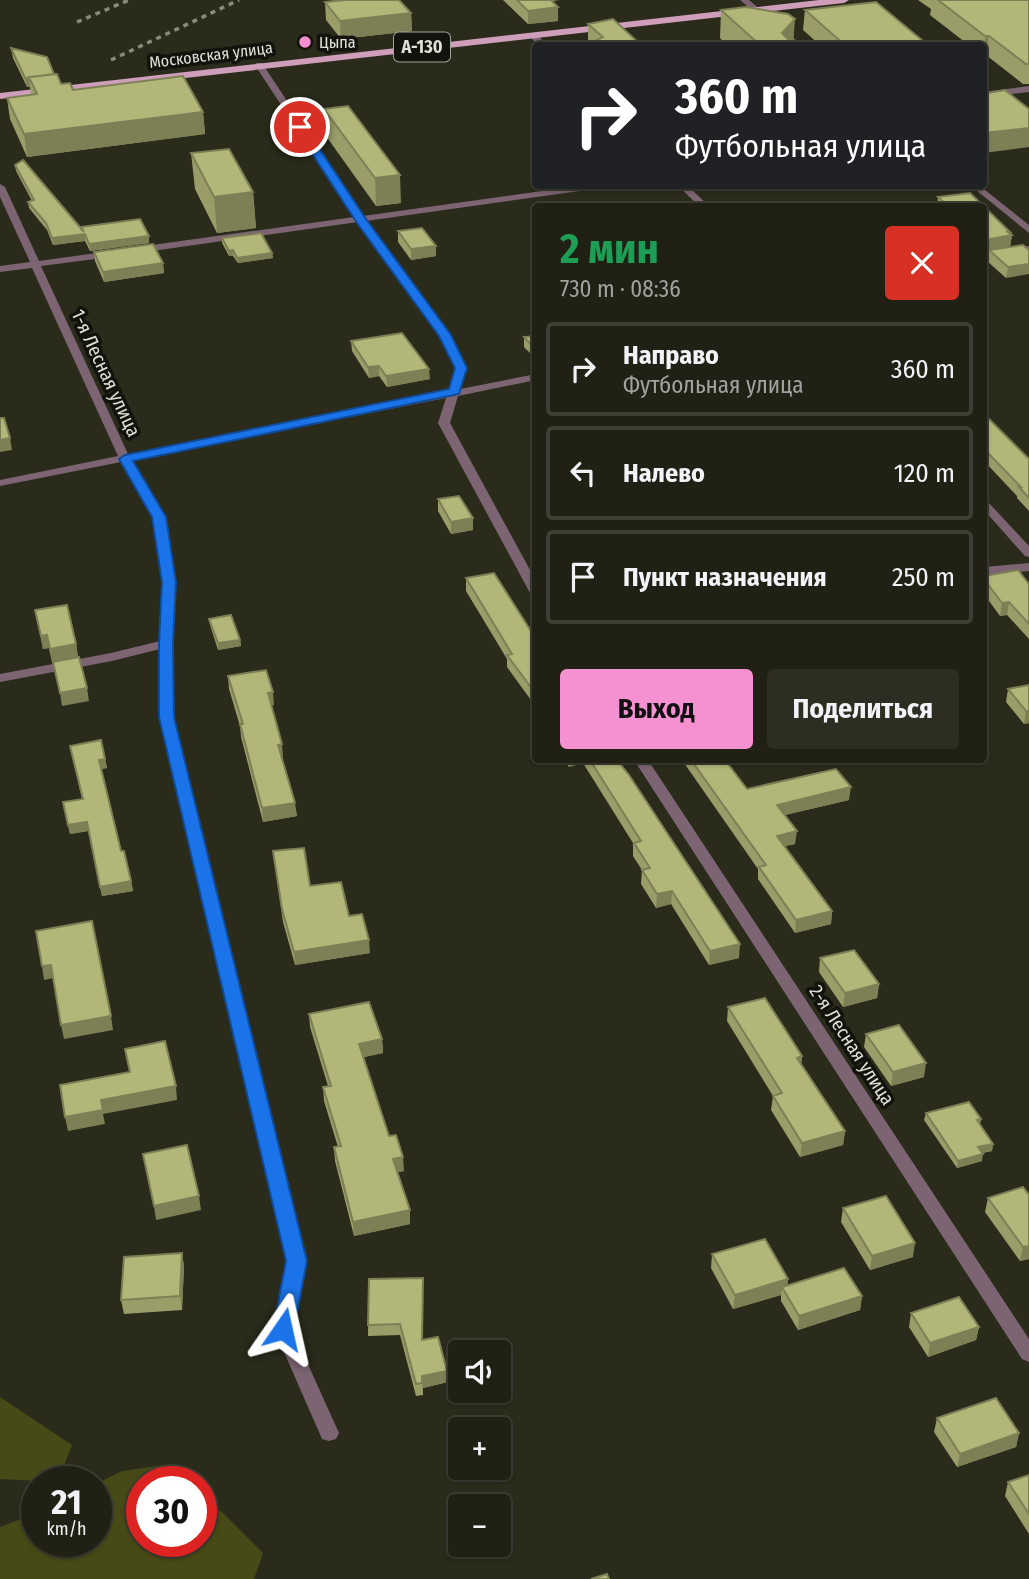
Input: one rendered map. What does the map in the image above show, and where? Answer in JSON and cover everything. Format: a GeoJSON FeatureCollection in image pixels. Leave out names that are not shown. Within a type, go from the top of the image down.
{"type":"FeatureCollection","features":[{"type":"Feature","properties":{"kind":"main road","name":"Московская улица"},"geometry":{"type":"LineString","coordinates":[[0,96],[844,0]]}},
{"type":"Feature","properties":{"kind":"street"},"geometry":{"type":"LineString","coordinates":[[744,0],[794,42]]}},
{"type":"Feature","properties":{"kind":"street"},"geometry":{"type":"LineString","coordinates":[[534,36],[539,42]]}},
{"type":"Feature","properties":{"kind":"street"},"geometry":{"type":"LineString","coordinates":[[259,65],[361,220],[445,335],[461,368],[444,423],[532,586]]}},
{"type":"Feature","properties":{"kind":"street"},"geometry":{"type":"LineString","coordinates":[[987,95],[1029,89]]}},
{"type":"Feature","properties":{"kind":"street","name":"1-я Лесная улица"},"geometry":{"type":"LineString","coordinates":[[0,187],[125,459],[159,517],[169,582],[167,717],[296,1261],[283,1329],[329,1433]]}},
{"type":"Feature","properties":{"kind":"street"},"geometry":{"type":"LineString","coordinates":[[129,251],[573,189]]}},
{"type":"Feature","properties":{"kind":"street"},"geometry":{"type":"LineString","coordinates":[[686,189],[701,203]]}},
{"type":"Feature","properties":{"kind":"street"},"geometry":{"type":"LineString","coordinates":[[979,189],[1029,230]]}},
{"type":"Feature","properties":{"kind":"street"},"geometry":{"type":"LineString","coordinates":[[987,256],[1029,249]]}},
{"type":"Feature","properties":{"kind":"street"},"geometry":{"type":"LineString","coordinates":[[0,269],[116,253]]}},
{"type":"Feature","properties":{"kind":"street"},"geometry":{"type":"LineString","coordinates":[[0,483],[532,378]]}},
{"type":"Feature","properties":{"kind":"street"},"geometry":{"type":"LineString","coordinates":[[987,507],[1029,553]]}},
{"type":"Feature","properties":{"kind":"street"},"geometry":{"type":"LineString","coordinates":[[987,571],[1029,567]]}},
{"type":"Feature","properties":{"kind":"street"},"geometry":{"type":"LineString","coordinates":[[0,678],[112,657],[166,643]]}},
{"type":"Feature","properties":{"kind":"street","name":"2-я Лесная улица"},"geometry":{"type":"LineString","coordinates":[[642,763],[1029,1354]]}},
{"type":"Feature","properties":{"kind":"shaded area"},"geometry":{"type":"Polygon","coordinates":[[[0,1397],[72,1445],[64,1466],[21,1466],[21,1480],[0,1479],[0,1397]]]}},
{"type":"Feature","properties":{"kind":"shaded area"},"geometry":{"type":"Polygon","coordinates":[[[126,1470],[126,1557],[217,1557],[217,1509],[263,1553],[254,1579],[0,1579],[0,1527],[21,1519],[21,1557],[112,1557],[112,1476],[126,1470]]]}},
{"type":"Feature","properties":{"kind":"building"},"geometry":{"type":"Polygon","coordinates":[[[399,0],[411,13],[340,21],[325,2],[399,0]]]}},
{"type":"Feature","properties":{"kind":"building"},"geometry":{"type":"Polygon","coordinates":[[[517,0],[551,0],[558,7],[528,11],[517,0]]]}},
{"type":"Feature","properties":{"kind":"building"},"geometry":{"type":"Polygon","coordinates":[[[938,0],[1029,0],[1029,64],[989,36],[985,36],[938,0]]]}},
{"type":"Feature","properties":{"kind":"building"},"geometry":{"type":"Polygon","coordinates":[[[876,2],[924,42],[841,42],[805,10],[876,2]]]}},
{"type":"Feature","properties":{"kind":"building"},"geometry":{"type":"Polygon","coordinates":[[[746,7],[788,14],[795,19],[782,33],[791,42],[757,42],[721,10],[746,7]]]}},
{"type":"Feature","properties":{"kind":"building"},"geometry":{"type":"Polygon","coordinates":[[[613,19],[638,42],[599,42],[597,40],[603,37],[588,24],[613,19]]]}},
{"type":"Feature","properties":{"kind":"building"},"geometry":{"type":"Polygon","coordinates":[[[11,48],[47,57],[54,74],[25,78],[11,48]]]}},
{"type":"Feature","properties":{"kind":"building"},"geometry":{"type":"Polygon","coordinates":[[[57,74],[61,84],[70,83],[73,90],[183,76],[203,112],[24,134],[7,98],[37,94],[29,77],[57,74]]]}},
{"type":"Feature","properties":{"kind":"building"},"geometry":{"type":"Polygon","coordinates":[[[1005,90],[1029,109],[1029,128],[987,133],[987,92],[1005,90]]]}},
{"type":"Feature","properties":{"kind":"building"},"geometry":{"type":"Polygon","coordinates":[[[348,106],[400,175],[375,178],[324,109],[348,106]]]}},
{"type":"Feature","properties":{"kind":"building"},"geometry":{"type":"Polygon","coordinates":[[[229,149],[253,192],[214,197],[191,153],[229,149]]]}},
{"type":"Feature","properties":{"kind":"building"},"geometry":{"type":"Polygon","coordinates":[[[23,160],[84,232],[81,227],[140,219],[149,236],[89,244],[85,234],[52,238],[46,223],[28,202],[34,200],[15,165],[23,160]]]}},
{"type":"Feature","properties":{"kind":"building"},"geometry":{"type":"Polygon","coordinates":[[[970,193],[980,203],[945,203],[938,197],[970,193]]]}},
{"type":"Feature","properties":{"kind":"building"},"geometry":{"type":"Polygon","coordinates":[[[987,210],[1008,232],[1012,235],[987,240],[987,210]]]}},
{"type":"Feature","properties":{"kind":"building"},"geometry":{"type":"Polygon","coordinates":[[[422,228],[436,246],[411,249],[398,231],[422,228]]]}},
{"type":"Feature","properties":{"kind":"building"},"geometry":{"type":"Polygon","coordinates":[[[261,233],[272,253],[237,258],[233,250],[229,251],[222,238],[261,233]]]}},
{"type":"Feature","properties":{"kind":"building"},"geometry":{"type":"Polygon","coordinates":[[[153,244],[163,263],[103,272],[94,252],[153,244]]]}},
{"type":"Feature","properties":{"kind":"building"},"geometry":{"type":"Polygon","coordinates":[[[1023,245],[1029,250],[1029,264],[1008,267],[989,250],[1023,245]]]}},
{"type":"Feature","properties":{"kind":"building"},"geometry":{"type":"Polygon","coordinates":[[[402,333],[429,369],[386,376],[379,366],[368,367],[351,341],[402,333]]]}},
{"type":"Feature","properties":{"kind":"building"},"geometry":{"type":"Polygon","coordinates":[[[532,336],[532,346],[524,337],[532,336]]]}},
{"type":"Feature","properties":{"kind":"building"},"geometry":{"type":"Polygon","coordinates":[[[987,417],[1029,459],[1029,498],[987,452],[987,417]]]}},
{"type":"Feature","properties":{"kind":"building"},"geometry":{"type":"Polygon","coordinates":[[[0,418],[4,418],[10,438],[0,440],[0,418]]]}},
{"type":"Feature","properties":{"kind":"building"},"geometry":{"type":"Polygon","coordinates":[[[459,496],[473,518],[451,522],[438,499],[459,496]]]}},
{"type":"Feature","properties":{"kind":"building"},"geometry":{"type":"Polygon","coordinates":[[[1018,570],[1029,584],[1029,624],[1009,602],[1002,603],[987,583],[987,575],[1018,570]]]}},
{"type":"Feature","properties":{"kind":"building"},"geometry":{"type":"Polygon","coordinates":[[[494,573],[532,633],[532,689],[507,655],[512,654],[466,578],[494,573]]]}},
{"type":"Feature","properties":{"kind":"building"},"geometry":{"type":"Polygon","coordinates":[[[67,605],[76,644],[50,649],[47,635],[41,636],[35,610],[67,605]]]}},
{"type":"Feature","properties":{"kind":"building"},"geometry":{"type":"Polygon","coordinates":[[[231,615],[240,640],[218,643],[209,619],[231,615]]]}},
{"type":"Feature","properties":{"kind":"building"},"geometry":{"type":"Polygon","coordinates":[[[79,657],[87,688],[60,693],[53,662],[79,657]]]}},
{"type":"Feature","properties":{"kind":"building"},"geometry":{"type":"Polygon","coordinates":[[[266,670],[273,692],[268,693],[282,744],[278,745],[295,803],[262,808],[240,724],[243,724],[228,676],[266,670]]]}},
{"type":"Feature","properties":{"kind":"building"},"geometry":{"type":"Polygon","coordinates":[[[1029,685],[1029,711],[1026,711],[1008,689],[1029,685]]]}},
{"type":"Feature","properties":{"kind":"building"},"geometry":{"type":"Polygon","coordinates":[[[101,740],[105,759],[99,760],[131,881],[100,887],[87,822],[68,825],[63,802],[83,799],[70,746],[101,740]]]}},
{"type":"Feature","properties":{"kind":"building"},"geometry":{"type":"Polygon","coordinates":[[[592,763],[619,763],[740,944],[710,951],[672,891],[657,894],[642,870],[650,868],[634,843],[641,841],[592,763]]]}},
{"type":"Feature","properties":{"kind":"building"},"geometry":{"type":"Polygon","coordinates":[[[693,763],[727,763],[747,789],[836,769],[851,787],[777,805],[797,831],[777,836],[832,911],[796,920],[759,867],[766,865],[693,763]]]}},
{"type":"Feature","properties":{"kind":"building"},"geometry":{"type":"Polygon","coordinates":[[[304,848],[310,886],[341,882],[349,916],[362,914],[369,940],[294,952],[282,909],[273,851],[304,848]]]}},
{"type":"Feature","properties":{"kind":"building"},"geometry":{"type":"Polygon","coordinates":[[[92,921],[111,1016],[61,1025],[51,965],[42,966],[36,931],[92,921]]]}},
{"type":"Feature","properties":{"kind":"building"},"geometry":{"type":"Polygon","coordinates":[[[854,950],[879,984],[845,993],[820,958],[854,950]]]}},
{"type":"Feature","properties":{"kind":"building"},"geometry":{"type":"Polygon","coordinates":[[[765,998],[802,1056],[797,1058],[845,1131],[802,1143],[773,1096],[782,1093],[728,1007],[765,998]]]}},
{"type":"Feature","properties":{"kind":"building"},"geometry":{"type":"Polygon","coordinates":[[[369,1002],[382,1039],[359,1044],[389,1136],[396,1135],[403,1157],[393,1159],[410,1210],[353,1222],[334,1147],[341,1146],[323,1087],[331,1086],[309,1014],[369,1002]]]}},
{"type":"Feature","properties":{"kind":"building"},"geometry":{"type":"Polygon","coordinates":[[[899,1025],[926,1063],[893,1072],[866,1034],[899,1025]]]}},
{"type":"Feature","properties":{"kind":"building"},"geometry":{"type":"Polygon","coordinates":[[[165,1041],[176,1086],[101,1100],[103,1110],[65,1117],[60,1085],[130,1072],[125,1049],[165,1041]]]}},
{"type":"Feature","properties":{"kind":"building"},"geometry":{"type":"Polygon","coordinates":[[[969,1102],[993,1144],[978,1147],[983,1154],[958,1161],[926,1113],[969,1102]]]}},
{"type":"Feature","properties":{"kind":"building"},"geometry":{"type":"Polygon","coordinates":[[[187,1145],[199,1196],[154,1206],[143,1154],[187,1145]]]}},
{"type":"Feature","properties":{"kind":"building"},"geometry":{"type":"Polygon","coordinates":[[[1023,1187],[1029,1195],[1029,1246],[1023,1247],[988,1198],[1023,1187]]]}},
{"type":"Feature","properties":{"kind":"building"},"geometry":{"type":"Polygon","coordinates":[[[886,1196],[915,1243],[872,1256],[843,1208],[886,1196]]]}},
{"type":"Feature","properties":{"kind":"building"},"geometry":{"type":"Polygon","coordinates":[[[765,1239],[788,1279],[735,1295],[712,1254],[765,1239]]]}},
{"type":"Feature","properties":{"kind":"building"},"geometry":{"type":"Polygon","coordinates":[[[182,1253],[180,1296],[121,1300],[124,1257],[182,1253]]]}},
{"type":"Feature","properties":{"kind":"building"},"geometry":{"type":"Polygon","coordinates":[[[844,1268],[862,1296],[799,1316],[782,1287],[844,1268]]]}},
{"type":"Feature","properties":{"kind":"building"},"geometry":{"type":"Polygon","coordinates":[[[423,1278],[422,1340],[438,1337],[447,1371],[422,1376],[422,1383],[416,1384],[400,1324],[368,1325],[369,1279],[423,1278]]]}},
{"type":"Feature","properties":{"kind":"building"},"geometry":{"type":"Polygon","coordinates":[[[959,1297],[979,1327],[930,1343],[911,1313],[959,1297]]]}},
{"type":"Feature","properties":{"kind":"building"},"geometry":{"type":"Polygon","coordinates":[[[996,1398],[1019,1433],[960,1454],[937,1418],[996,1398]]]}},
{"type":"Feature","properties":{"kind":"building"},"geometry":{"type":"Polygon","coordinates":[[[1029,1475],[1029,1514],[1008,1482],[1029,1475]]]}},
{"type":"Feature","properties":{"kind":"building"},"geometry":{"type":"Polygon","coordinates":[[[607,1574],[609,1579],[591,1579],[607,1574]]]}},
{"type":"Feature","properties":{"kind":"railway"},"geometry":{"type":"LineString","coordinates":[[77,22],[129,0]]}},
{"type":"Feature","properties":{"kind":"railway"},"geometry":{"type":"LineString","coordinates":[[111,60],[239,0]]}},
{"type":"Feature","properties":{"kind":"place","name":"Цыпа"},"geometry":{"type":"Point","coordinates":[305,42]}},
{"type":"Feature","properties":{"kind":"route"},"geometry":{"type":"LineString","coordinates":[[283,1329],[296,1261],[167,717],[169,582],[159,517],[125,459],[455,391],[461,368],[445,335],[361,220],[300,127]]}}]}
